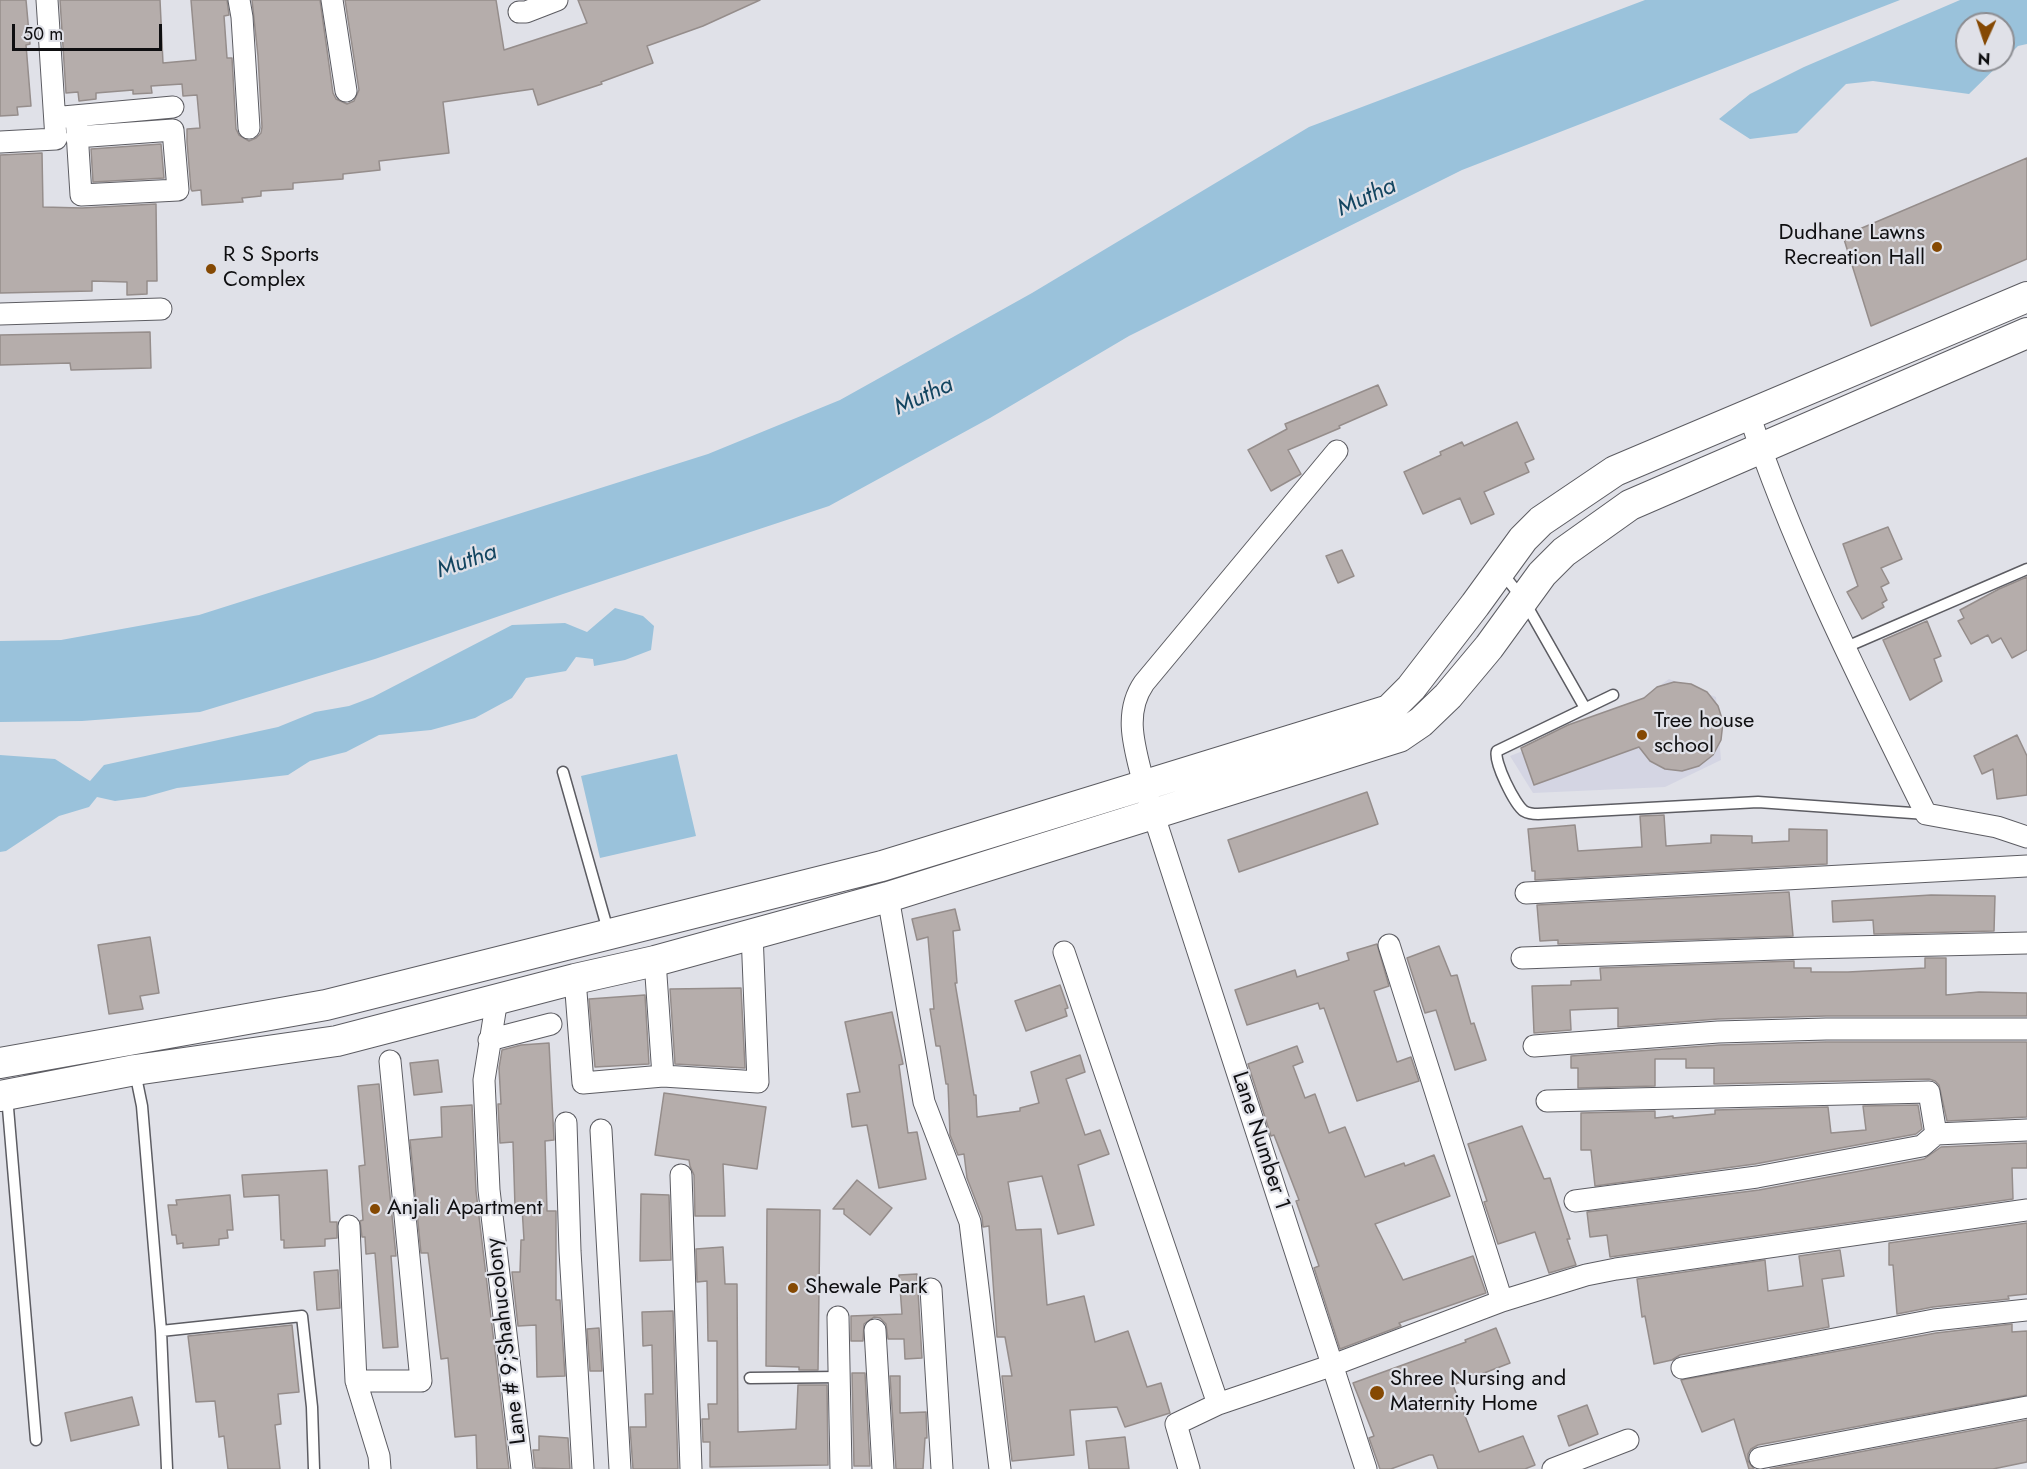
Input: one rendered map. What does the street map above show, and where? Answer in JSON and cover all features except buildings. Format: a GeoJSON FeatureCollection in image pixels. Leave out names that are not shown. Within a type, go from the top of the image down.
{"type":"FeatureCollection","features":[{"type":"Feature","properties":{"kind":"street"},"geometry":{"type":"LineString","coordinates":[[0,142],[56,139],[46,0]]}},
{"type":"Feature","properties":{"kind":"street"},"geometry":{"type":"LineString","coordinates":[[239,0],[249,128]]}},
{"type":"Feature","properties":{"kind":"street"},"geometry":{"type":"LineString","coordinates":[[332,0],[346,91]]}},
{"type":"Feature","properties":{"kind":"street"},"geometry":{"type":"LineString","coordinates":[[519,12],[526,12],[557,0]]}},
{"type":"Feature","properties":{"kind":"street"},"geometry":{"type":"LineString","coordinates":[[55,118],[164,108],[158,131]]}},
{"type":"Feature","properties":{"kind":"street"},"geometry":{"type":"LineString","coordinates":[[76,116],[76,137],[81,195],[178,190],[173,130],[76,137]]}},
{"type":"Feature","properties":{"kind":"street"},"geometry":{"type":"LineString","coordinates":[[0,1063],[326,1005],[882,866],[1389,710],[1411,688],[1523,538],[1540,520],[1615,471],[2027,297]]}},
{"type":"Feature","properties":{"kind":"street"},"geometry":{"type":"LineString","coordinates":[[0,314],[161,309]]}},
{"type":"Feature","properties":{"kind":"street"},"geometry":{"type":"LineString","coordinates":[[3,1096],[135,1070],[337,1041],[575,979],[655,961],[888,897],[1399,737],[1421,722],[1448,696],[1489,647],[1542,574],[1564,552],[1630,505],[2027,333]]}},
{"type":"Feature","properties":{"kind":"street"},"geometry":{"type":"LineString","coordinates":[[1749,414],[1760,449],[1829,616],[1926,814],[1997,827],[2027,837]]}},
{"type":"Feature","properties":{"kind":"street","name":"Lane Number 1"},"geometry":{"type":"LineString","coordinates":[[1337,451],[1160,662],[1136,694],[1132,712],[1132,730],[1153,814],[1366,1469]]}},
{"type":"Feature","properties":{"kind":"street"},"geometry":{"type":"LineString","coordinates":[[1526,893],[2027,866]]}},
{"type":"Feature","properties":{"kind":"street"},"geometry":{"type":"LineString","coordinates":[[888,897],[924,1102],[970,1221],[1000,1469]]}},
{"type":"Feature","properties":{"kind":"street"},"geometry":{"type":"LineString","coordinates":[[575,979],[583,1083],[663,1076],[758,1082],[752,933]]}},
{"type":"Feature","properties":{"kind":"street"},"geometry":{"type":"LineString","coordinates":[[1522,958],[2027,943]]}},
{"type":"Feature","properties":{"kind":"street"},"geometry":{"type":"LineString","coordinates":[[1389,945],[1502,1300]]}},
{"type":"Feature","properties":{"kind":"street"},"geometry":{"type":"LineString","coordinates":[[1064,952],[1218,1404]]}},
{"type":"Feature","properties":{"kind":"street"},"geometry":{"type":"LineString","coordinates":[[655,961],[663,1076]]}},
{"type":"Feature","properties":{"kind":"street","name":"Lane # 9;Shahucolony"},"geometry":{"type":"LineString","coordinates":[[497,999],[484,1080],[489,1190],[522,1469]]}},
{"type":"Feature","properties":{"kind":"street"},"geometry":{"type":"LineString","coordinates":[[489,1040],[551,1024]]}},
{"type":"Feature","properties":{"kind":"street"},"geometry":{"type":"LineString","coordinates":[[1534,1046],[1718,1032],[1826,1029],[2027,1029]]}},
{"type":"Feature","properties":{"kind":"street"},"geometry":{"type":"LineString","coordinates":[[356,1381],[421,1381],[390,1061]]}},
{"type":"Feature","properties":{"kind":"street"},"geometry":{"type":"LineString","coordinates":[[1547,1101],[1929,1092],[1936,1134]]}},
{"type":"Feature","properties":{"kind":"street"},"geometry":{"type":"LineString","coordinates":[[566,1123],[570,1251],[583,1469]]}},
{"type":"Feature","properties":{"kind":"street"},"geometry":{"type":"LineString","coordinates":[[601,1130],[620,1469]]}},
{"type":"Feature","properties":{"kind":"street"},"geometry":{"type":"LineString","coordinates":[[1575,1201],[1757,1178],[1922,1146],[1936,1134],[2027,1130]]}},
{"type":"Feature","properties":{"kind":"street"},"geometry":{"type":"LineString","coordinates":[[681,1176],[691,1469]]}},
{"type":"Feature","properties":{"kind":"street"},"geometry":{"type":"LineString","coordinates":[[1189,1469],[1176,1424],[1218,1404],[1333,1365],[1502,1300],[1586,1275],[1616,1269],[2027,1210]]}},
{"type":"Feature","properties":{"kind":"street"},"geometry":{"type":"LineString","coordinates":[[349,1226],[356,1381],[379,1456],[380,1469]]}},
{"type":"Feature","properties":{"kind":"street"},"geometry":{"type":"LineString","coordinates":[[931,1289],[942,1469]]}},
{"type":"Feature","properties":{"kind":"street"},"geometry":{"type":"LineString","coordinates":[[1682,1368],[1934,1320],[2027,1310]]}},
{"type":"Feature","properties":{"kind":"street"},"geometry":{"type":"LineString","coordinates":[[838,1317],[841,1377],[841,1469]]}},
{"type":"Feature","properties":{"kind":"street"},"geometry":{"type":"LineString","coordinates":[[876,1330],[883,1469]]}},
{"type":"Feature","properties":{"kind":"street"},"geometry":{"type":"LineString","coordinates":[[1760,1458],[2027,1407]]}},
{"type":"Feature","properties":{"kind":"street"},"geometry":{"type":"LineString","coordinates":[[1552,1469],[1628,1440]]}},
{"type":"Feature","properties":{"kind":"lane"},"geometry":{"type":"LineString","coordinates":[[1844,648],[2027,569]]}},
{"type":"Feature","properties":{"kind":"lane"},"geometry":{"type":"LineString","coordinates":[[1500,570],[1523,599],[1585,708]]}},
{"type":"Feature","properties":{"kind":"lane"},"geometry":{"type":"LineString","coordinates":[[1612,695],[1497,751],[1496,761],[1522,810],[1530,814],[1758,802],[1926,814]]}},
{"type":"Feature","properties":{"kind":"lane"},"geometry":{"type":"LineString","coordinates":[[563,772],[609,934]]}},
{"type":"Feature","properties":{"kind":"lane"},"geometry":{"type":"LineString","coordinates":[[135,1070],[142,1106],[161,1331],[167,1469]]}},
{"type":"Feature","properties":{"kind":"lane"},"geometry":{"type":"LineString","coordinates":[[3,1096],[36,1440]]}},
{"type":"Feature","properties":{"kind":"lane"},"geometry":{"type":"LineString","coordinates":[[161,1331],[302,1316],[312,1407],[314,1469]]}},
{"type":"Feature","properties":{"kind":"lane"},"geometry":{"type":"LineString","coordinates":[[750,1378],[841,1377]]}},
{"type":"Feature","properties":{"kind":"shaded area","name":"Tree house school"},"geometry":{"type":"Polygon","coordinates":[[[1669,679],[1716,697],[1721,760],[1665,787],[1533,793],[1510,756],[1621,713],[1669,679]]]}},
{"type":"Feature","properties":{"kind":"water","name":"Mutha"},"geometry":{"type":"Polygon","coordinates":[[[1645,0],[1900,0],[1462,170],[1129,336],[990,418],[829,506],[375,659],[200,712],[82,721],[0,722],[0,641],[61,640],[199,615],[708,454],[840,400],[1032,293],[1309,127],[1645,0]]]}},
{"type":"Feature","properties":{"kind":"water"},"geometry":{"type":"Polygon","coordinates":[[[1960,0],[2027,0],[2027,44],[2015,49],[2015,12],[1955,12],[1955,72],[1991,72],[1969,94],[1873,81],[1846,84],[1797,133],[1750,139],[1719,119],[1750,94],[1804,67],[1960,0]]]}},
{"type":"Feature","properties":{"kind":"water"},"geometry":{"type":"Polygon","coordinates":[[[615,608],[643,616],[654,626],[651,650],[625,660],[594,666],[593,659],[576,657],[566,671],[526,678],[512,698],[475,718],[431,730],[379,735],[346,752],[310,761],[288,775],[177,788],[145,797],[115,801],[97,797],[89,807],[59,816],[6,851],[0,852],[0,755],[55,759],[90,781],[104,765],[278,727],[315,712],[349,706],[373,697],[512,625],[565,623],[587,632],[615,608]]]}},
{"type":"Feature","properties":{"kind":"water"},"geometry":{"type":"Polygon","coordinates":[[[677,754],[696,836],[600,858],[581,776],[677,754]]]}},
{"type":"Feature","properties":{"kind":"place","name":"Dudhane Lawns Recreation Hall"},"geometry":{"type":"Point","coordinates":[1937,247]}},
{"type":"Feature","properties":{"kind":"place","name":"R S Sports Complex"},"geometry":{"type":"Point","coordinates":[211,269]}},
{"type":"Feature","properties":{"kind":"place","name":"Tree house school"},"geometry":{"type":"Point","coordinates":[1642,735]}},
{"type":"Feature","properties":{"kind":"place","name":"Anjali Apartment"},"geometry":{"type":"Point","coordinates":[375,1209]}},
{"type":"Feature","properties":{"kind":"place","name":"Shewale Park"},"geometry":{"type":"Point","coordinates":[793,1288]}},
{"type":"Feature","properties":{"kind":"place","name":"Shree Nursing and Maternity Home"},"geometry":{"type":"Point","coordinates":[1377,1393]}}]}
